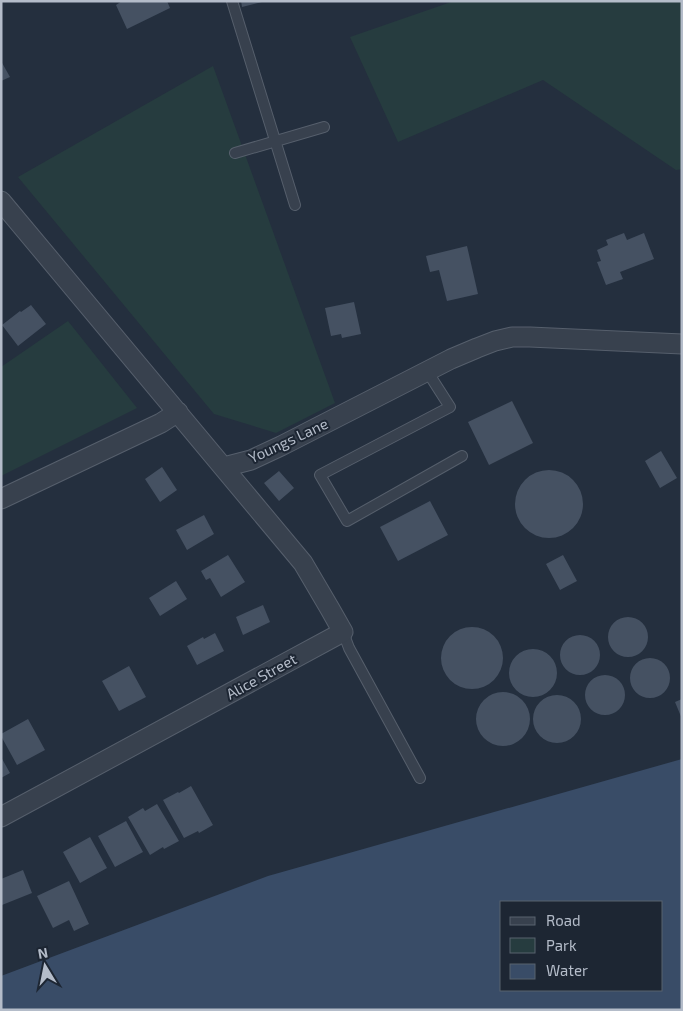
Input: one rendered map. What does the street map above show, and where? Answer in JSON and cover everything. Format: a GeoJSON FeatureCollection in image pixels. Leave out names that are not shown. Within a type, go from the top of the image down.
{"type":"FeatureCollection","features":[{"type":"Feature","properties":{"kind":"street"},"geometry":{"type":"LineString","coordinates":[[1,201],[303,563],[343,632]]}},
{"type":"Feature","properties":{"kind":"street","name":"Youngs Lane"},"geometry":{"type":"LineString","coordinates":[[224,467],[251,460],[450,359],[495,341],[530,336],[682,344]]}},
{"type":"Feature","properties":{"kind":"street"},"geometry":{"type":"LineString","coordinates":[[1,499],[161,423],[178,412]]}},
{"type":"Feature","properties":{"kind":"street","name":"Alice Street"},"geometry":{"type":"LineString","coordinates":[[1,817],[343,632]]}},
{"type":"Feature","properties":{"kind":"lane"},"geometry":{"type":"LineString","coordinates":[[232,1],[295,206]]}},
{"type":"Feature","properties":{"kind":"lane"},"geometry":{"type":"LineString","coordinates":[[235,153],[324,127]]}},
{"type":"Feature","properties":{"kind":"lane"},"geometry":{"type":"LineString","coordinates":[[426,371],[450,407],[320,475],[348,521],[462,456]]}},
{"type":"Feature","properties":{"kind":"lane"},"geometry":{"type":"LineString","coordinates":[[343,632],[349,648],[420,778]]}},
{"type":"Feature","properties":{"kind":"green space"},"geometry":{"type":"Polygon","coordinates":[[[454,1],[682,1],[682,169],[676,170],[543,80],[398,142],[350,37],[454,1]]]}},
{"type":"Feature","properties":{"kind":"green space"},"geometry":{"type":"Polygon","coordinates":[[[213,66],[335,403],[276,433],[214,414],[18,177],[213,66]]]}},
{"type":"Feature","properties":{"kind":"green space"},"geometry":{"type":"Polygon","coordinates":[[[68,321],[137,408],[1,476],[1,367],[68,321]]]}},
{"type":"Feature","properties":{"kind":"water"},"geometry":{"type":"Polygon","coordinates":[[[682,759],[682,1010],[1,1010],[1,976],[268,876],[682,759]]]}},
{"type":"Feature","properties":{"kind":"building"},"geometry":{"type":"Polygon","coordinates":[[[122,1],[167,1],[170,8],[127,29],[116,5],[122,1]]]}},
{"type":"Feature","properties":{"kind":"building"},"geometry":{"type":"Polygon","coordinates":[[[241,1],[262,1],[262,2],[242,7],[241,1]]]}},
{"type":"Feature","properties":{"kind":"building"},"geometry":{"type":"Polygon","coordinates":[[[1,61],[10,77],[1,81],[1,61]]]}},
{"type":"Feature","properties":{"kind":"building"},"geometry":{"type":"Polygon","coordinates":[[[624,233],[627,240],[644,233],[654,259],[620,272],[623,279],[606,285],[597,262],[601,261],[597,250],[608,245],[606,240],[624,233]]]}},
{"type":"Feature","properties":{"kind":"building"},"geometry":{"type":"Polygon","coordinates":[[[467,246],[478,294],[447,301],[439,270],[430,272],[426,256],[467,246]]]}},
{"type":"Feature","properties":{"kind":"building"},"geometry":{"type":"Polygon","coordinates":[[[354,302],[361,334],[342,338],[341,334],[331,336],[325,308],[354,302]]]}},
{"type":"Feature","properties":{"kind":"building"},"geometry":{"type":"Polygon","coordinates":[[[31,305],[46,324],[18,346],[2,325],[31,305]]]}},
{"type":"Feature","properties":{"kind":"building"},"geometry":{"type":"Polygon","coordinates":[[[512,401],[533,443],[489,465],[468,422],[512,401]]]}},
{"type":"Feature","properties":{"kind":"building"},"geometry":{"type":"Polygon","coordinates":[[[661,451],[677,478],[660,488],[645,461],[661,451]]]}},
{"type":"Feature","properties":{"kind":"building"},"geometry":{"type":"Polygon","coordinates":[[[162,467],[177,490],[160,502],[145,479],[162,467]]]}},
{"type":"Feature","properties":{"kind":"building"},"geometry":{"type":"Polygon","coordinates":[[[542,470],[556,470],[568,475],[578,485],[583,497],[583,511],[578,523],[568,533],[556,538],[542,538],[530,533],[520,523],[515,511],[515,497],[520,485],[530,475],[542,470]]]}},
{"type":"Feature","properties":{"kind":"building"},"geometry":{"type":"Polygon","coordinates":[[[279,471],[294,488],[279,501],[264,483],[279,471]]]}},
{"type":"Feature","properties":{"kind":"building"},"geometry":{"type":"Polygon","coordinates":[[[430,501],[448,535],[398,561],[380,527],[430,501]]]}},
{"type":"Feature","properties":{"kind":"building"},"geometry":{"type":"Polygon","coordinates":[[[204,515],[214,534],[187,550],[176,530],[204,515]]]}},
{"type":"Feature","properties":{"kind":"building"},"geometry":{"type":"Polygon","coordinates":[[[228,555],[245,582],[221,597],[210,578],[206,580],[201,571],[228,555]]]}},
{"type":"Feature","properties":{"kind":"building"},"geometry":{"type":"Polygon","coordinates":[[[563,555],[577,581],[560,590],[546,564],[563,555]]]}},
{"type":"Feature","properties":{"kind":"building"},"geometry":{"type":"Polygon","coordinates":[[[176,581],[187,599],[160,616],[149,598],[176,581]]]}},
{"type":"Feature","properties":{"kind":"building"},"geometry":{"type":"Polygon","coordinates":[[[263,605],[270,622],[243,635],[236,617],[263,605]]]}},
{"type":"Feature","properties":{"kind":"building"},"geometry":{"type":"Polygon","coordinates":[[[632,617],[639,620],[645,626],[648,637],[647,645],[639,654],[632,657],[624,657],[617,654],[609,645],[608,633],[611,626],[620,618],[632,617]]]}},
{"type":"Feature","properties":{"kind":"building"},"geometry":{"type":"Polygon","coordinates":[[[472,627],[489,632],[494,636],[498,641],[503,658],[498,675],[494,680],[489,684],[472,689],[455,684],[450,680],[446,675],[441,658],[446,641],[450,636],[455,632],[472,627]]]}},
{"type":"Feature","properties":{"kind":"building"},"geometry":{"type":"Polygon","coordinates":[[[215,633],[224,651],[197,665],[187,646],[215,633]]]}},
{"type":"Feature","properties":{"kind":"building"},"geometry":{"type":"Polygon","coordinates":[[[584,635],[591,638],[597,644],[600,655],[599,663],[591,672],[584,675],[576,675],[569,672],[561,663],[560,651],[563,644],[572,636],[584,635]]]}},
{"type":"Feature","properties":{"kind":"building"},"geometry":{"type":"Polygon","coordinates":[[[533,649],[542,651],[550,656],[555,664],[557,673],[555,682],[550,690],[542,695],[533,697],[524,695],[516,690],[511,682],[509,673],[511,664],[516,656],[524,651],[533,649]]]}},
{"type":"Feature","properties":{"kind":"building"},"geometry":{"type":"Polygon","coordinates":[[[654,658],[661,661],[667,667],[670,678],[669,686],[661,695],[654,698],[646,698],[639,695],[631,686],[630,674],[633,667],[642,659],[654,658]]]}},
{"type":"Feature","properties":{"kind":"building"},"geometry":{"type":"Polygon","coordinates":[[[129,666],[146,697],[119,711],[102,681],[129,666]]]}},
{"type":"Feature","properties":{"kind":"building"},"geometry":{"type":"Polygon","coordinates":[[[609,675],[616,678],[622,684],[625,695],[624,703],[616,712],[609,715],[601,715],[594,712],[586,703],[585,691],[588,684],[597,676],[609,675]]]}},
{"type":"Feature","properties":{"kind":"building"},"geometry":{"type":"Polygon","coordinates":[[[498,692],[508,692],[518,696],[526,704],[530,719],[526,734],[518,742],[508,746],[498,746],[488,742],[480,734],[476,724],[476,714],[480,704],[488,696],[498,692]]]}},
{"type":"Feature","properties":{"kind":"building"},"geometry":{"type":"Polygon","coordinates":[[[557,695],[566,697],[574,702],[579,710],[581,719],[579,728],[574,736],[566,741],[557,743],[548,741],[540,736],[535,728],[533,719],[535,710],[540,702],[548,697],[557,695]]]}},
{"type":"Feature","properties":{"kind":"building"},"geometry":{"type":"Polygon","coordinates":[[[682,699],[682,719],[675,702],[682,699]]]}},
{"type":"Feature","properties":{"kind":"building"},"geometry":{"type":"Polygon","coordinates":[[[28,719],[45,750],[17,765],[1,734],[28,719]]]}},
{"type":"Feature","properties":{"kind":"building"},"geometry":{"type":"Polygon","coordinates":[[[1,757],[10,773],[1,778],[1,757]]]}},
{"type":"Feature","properties":{"kind":"building"},"geometry":{"type":"Polygon","coordinates":[[[191,786],[213,825],[199,833],[198,831],[184,838],[163,800],[191,786]]]}},
{"type":"Feature","properties":{"kind":"building"},"geometry":{"type":"Polygon","coordinates":[[[157,804],[179,841],[164,849],[163,847],[150,855],[128,817],[143,808],[145,811],[157,804]]]}},
{"type":"Feature","properties":{"kind":"building"},"geometry":{"type":"Polygon","coordinates":[[[126,821],[143,852],[115,867],[98,836],[126,821]]]}},
{"type":"Feature","properties":{"kind":"building"},"geometry":{"type":"Polygon","coordinates":[[[90,837],[107,868],[80,883],[63,852],[90,837]]]}},
{"type":"Feature","properties":{"kind":"building"},"geometry":{"type":"Polygon","coordinates":[[[23,870],[32,893],[2,905],[1,879],[23,870]]]}},
{"type":"Feature","properties":{"kind":"building"},"geometry":{"type":"Polygon","coordinates":[[[69,881],[89,924],[74,931],[69,920],[53,928],[37,896],[69,881]]]}}]}
